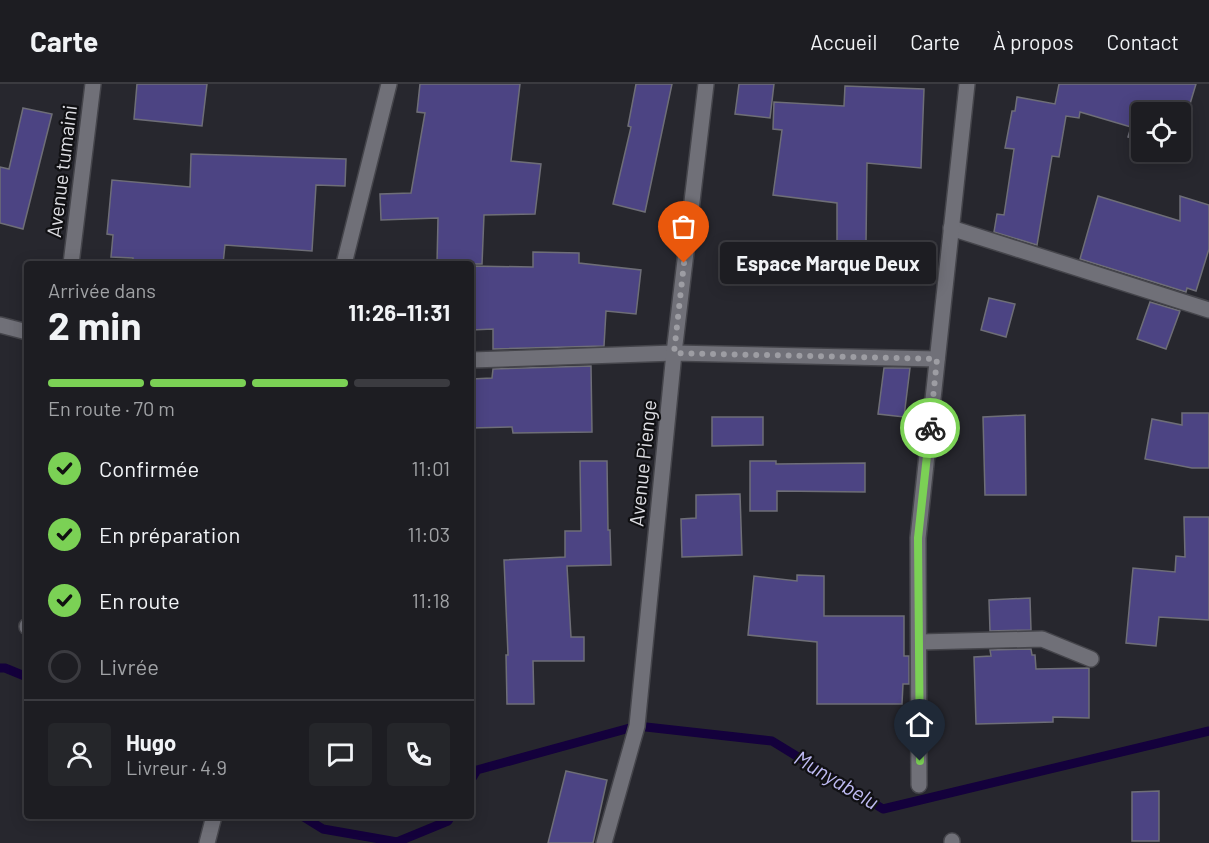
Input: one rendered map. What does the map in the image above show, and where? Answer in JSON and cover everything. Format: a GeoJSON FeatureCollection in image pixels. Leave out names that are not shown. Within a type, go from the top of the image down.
{"type":"FeatureCollection","features":[{"type":"Feature","properties":{"kind":"street","name":"Avenue tumaini"},"geometry":{"type":"LineString","coordinates":[[71,261],[93,84]]}},
{"type":"Feature","properties":{"kind":"street"},"geometry":{"type":"LineString","coordinates":[[345,261],[389,84]]}},
{"type":"Feature","properties":{"kind":"street","name":"Avenue Pienge"},"geometry":{"type":"LineString","coordinates":[[604,843],[637,726],[674,353],[706,84]]}},
{"type":"Feature","properties":{"kind":"street"},"geometry":{"type":"LineString","coordinates":[[919,784],[918,538],[967,84]]}},
{"type":"Feature","properties":{"kind":"street"},"geometry":{"type":"LineString","coordinates":[[951,228],[1209,310]]}},
{"type":"Feature","properties":{"kind":"street"},"geometry":{"type":"LineString","coordinates":[[0,325],[24,331]]}},
{"type":"Feature","properties":{"kind":"street"},"geometry":{"type":"LineString","coordinates":[[474,360],[674,353],[937,359]]}},
{"type":"Feature","properties":{"kind":"street"},"geometry":{"type":"LineString","coordinates":[[920,642],[1042,639],[1091,659]]}},
{"type":"Feature","properties":{"kind":"street"},"geometry":{"type":"LineString","coordinates":[[207,843],[213,819]]}},
{"type":"Feature","properties":{"kind":"building"},"geometry":{"type":"Polygon","coordinates":[[[137,84],[207,84],[202,126],[134,119],[137,84]]]}},
{"type":"Feature","properties":{"kind":"building"},"geometry":{"type":"Polygon","coordinates":[[[420,84],[520,84],[511,161],[541,164],[535,214],[484,215],[482,264],[474,264],[474,261],[437,261],[438,218],[381,220],[380,194],[411,193],[425,113],[417,112],[420,84]]]}},
{"type":"Feature","properties":{"kind":"building"},"geometry":{"type":"Polygon","coordinates":[[[636,84],[672,84],[645,212],[613,204],[631,127],[628,126],[636,84]]]}},
{"type":"Feature","properties":{"kind":"building"},"geometry":{"type":"Polygon","coordinates":[[[739,84],[774,84],[770,118],[735,114],[739,84]]]}},
{"type":"Feature","properties":{"kind":"building"},"geometry":{"type":"Polygon","coordinates":[[[1059,84],[1196,84],[1191,102],[1131,102],[1131,127],[1080,112],[1079,118],[1066,116],[1059,157],[1052,156],[1037,245],[994,232],[997,214],[1004,215],[1014,149],[1005,148],[1017,97],[1055,104],[1059,84]]]}},
{"type":"Feature","properties":{"kind":"building"},"geometry":{"type":"Polygon","coordinates":[[[845,86],[924,89],[921,168],[867,163],[866,244],[837,244],[837,203],[773,195],[782,130],[773,129],[774,102],[844,106],[845,86]]]}},
{"type":"Feature","properties":{"kind":"building"},"geometry":{"type":"Polygon","coordinates":[[[23,108],[52,114],[23,229],[0,223],[0,167],[9,169],[23,108]]]}},
{"type":"Feature","properties":{"kind":"building"},"geometry":{"type":"Polygon","coordinates":[[[191,154],[346,159],[345,186],[316,185],[312,251],[225,245],[223,261],[133,261],[133,258],[111,257],[113,235],[107,234],[112,180],[190,187],[191,154]]]}},
{"type":"Feature","properties":{"kind":"building"},"geometry":{"type":"Polygon","coordinates":[[[1098,196],[1180,221],[1180,196],[1209,205],[1209,249],[1196,291],[1187,288],[1186,292],[1080,259],[1098,196]]]}},
{"type":"Feature","properties":{"kind":"building"},"geometry":{"type":"Polygon","coordinates":[[[533,252],[579,253],[579,263],[641,270],[636,314],[606,311],[604,346],[493,349],[493,329],[474,330],[474,266],[533,267],[533,252]]]}},
{"type":"Feature","properties":{"kind":"building"},"geometry":{"type":"Polygon","coordinates":[[[989,298],[1015,304],[1006,337],[981,330],[989,298]]]}},
{"type":"Feature","properties":{"kind":"building"},"geometry":{"type":"Polygon","coordinates":[[[1150,302],[1180,311],[1166,349],[1137,339],[1150,302]]]}},
{"type":"Feature","properties":{"kind":"building"},"geometry":{"type":"Polygon","coordinates":[[[591,366],[592,432],[513,433],[512,427],[474,428],[474,379],[492,378],[493,369],[591,366]]]}},
{"type":"Feature","properties":{"kind":"building"},"geometry":{"type":"Polygon","coordinates":[[[884,368],[910,368],[904,417],[878,414],[884,368]]]}},
{"type":"Feature","properties":{"kind":"building"},"geometry":{"type":"Polygon","coordinates":[[[1182,413],[1209,413],[1209,468],[1192,468],[1145,459],[1152,419],[1182,425],[1182,413]]]}},
{"type":"Feature","properties":{"kind":"building"},"geometry":{"type":"Polygon","coordinates":[[[1025,415],[1026,495],[985,495],[983,417],[1025,415]]]}},
{"type":"Feature","properties":{"kind":"building"},"geometry":{"type":"Polygon","coordinates":[[[712,417],[763,417],[763,445],[712,446],[712,417]]]}},
{"type":"Feature","properties":{"kind":"building"},"geometry":{"type":"Polygon","coordinates":[[[580,461],[607,461],[611,565],[567,566],[571,637],[584,637],[584,661],[533,661],[534,704],[507,704],[506,655],[508,655],[504,560],[565,557],[565,531],[581,531],[580,461]]]}},
{"type":"Feature","properties":{"kind":"building"},"geometry":{"type":"Polygon","coordinates":[[[750,461],[776,461],[776,464],[865,463],[865,492],[777,491],[777,511],[750,511],[750,461]]]}},
{"type":"Feature","properties":{"kind":"building"},"geometry":{"type":"Polygon","coordinates":[[[740,494],[742,555],[682,557],[681,519],[696,518],[696,495],[740,494]]]}},
{"type":"Feature","properties":{"kind":"building"},"geometry":{"type":"Polygon","coordinates":[[[1184,517],[1209,517],[1209,620],[1159,617],[1156,646],[1126,643],[1133,568],[1175,572],[1176,556],[1185,557],[1184,517]]]}},
{"type":"Feature","properties":{"kind":"building"},"geometry":{"type":"Polygon","coordinates":[[[797,575],[824,576],[824,616],[904,616],[904,656],[909,656],[909,684],[903,684],[902,704],[817,704],[817,642],[748,635],[754,576],[797,581],[797,575]]]}},
{"type":"Feature","properties":{"kind":"building"},"geometry":{"type":"Polygon","coordinates":[[[1030,598],[1031,630],[990,631],[989,600],[1030,598]]]}},
{"type":"Feature","properties":{"kind":"building"},"geometry":{"type":"Polygon","coordinates":[[[1031,649],[1032,655],[1035,655],[1036,669],[1089,668],[1089,718],[1053,717],[1053,722],[976,724],[974,657],[991,656],[990,650],[1031,649]]]}},
{"type":"Feature","properties":{"kind":"building"},"geometry":{"type":"Polygon","coordinates":[[[566,771],[607,780],[593,843],[548,843],[566,771]]]}},
{"type":"Feature","properties":{"kind":"building"},"geometry":{"type":"Polygon","coordinates":[[[1159,791],[1159,841],[1132,841],[1132,792],[1159,791]]]}},
{"type":"Feature","properties":{"kind":"waterway","name":"Munyabelu"},"geometry":{"type":"LineString","coordinates":[[0,668],[24,676]]}},
{"type":"Feature","properties":{"kind":"waterway","name":"Munyabelu"},"geometry":{"type":"LineString","coordinates":[[474,775],[477,770],[637,726],[772,741],[883,809],[1209,731]]}},
{"type":"Feature","properties":{"kind":"waterway","name":"Munyabelu"},"geometry":{"type":"LineString","coordinates":[[307,819],[323,829],[397,842],[449,819]]}},
{"type":"Feature","properties":{"kind":"way so far"},"geometry":{"type":"LineString","coordinates":[[684,263],[674,353],[937,359],[930,428]]}},
{"type":"Feature","properties":{"kind":"place","name":"Espace Marque Deux"},"geometry":{"type":"Point","coordinates":[684,263]}},
{"type":"Feature","properties":{"kind":"route"},"geometry":{"type":"LineString","coordinates":[[920,761],[918,538],[930,428]]}}]}
